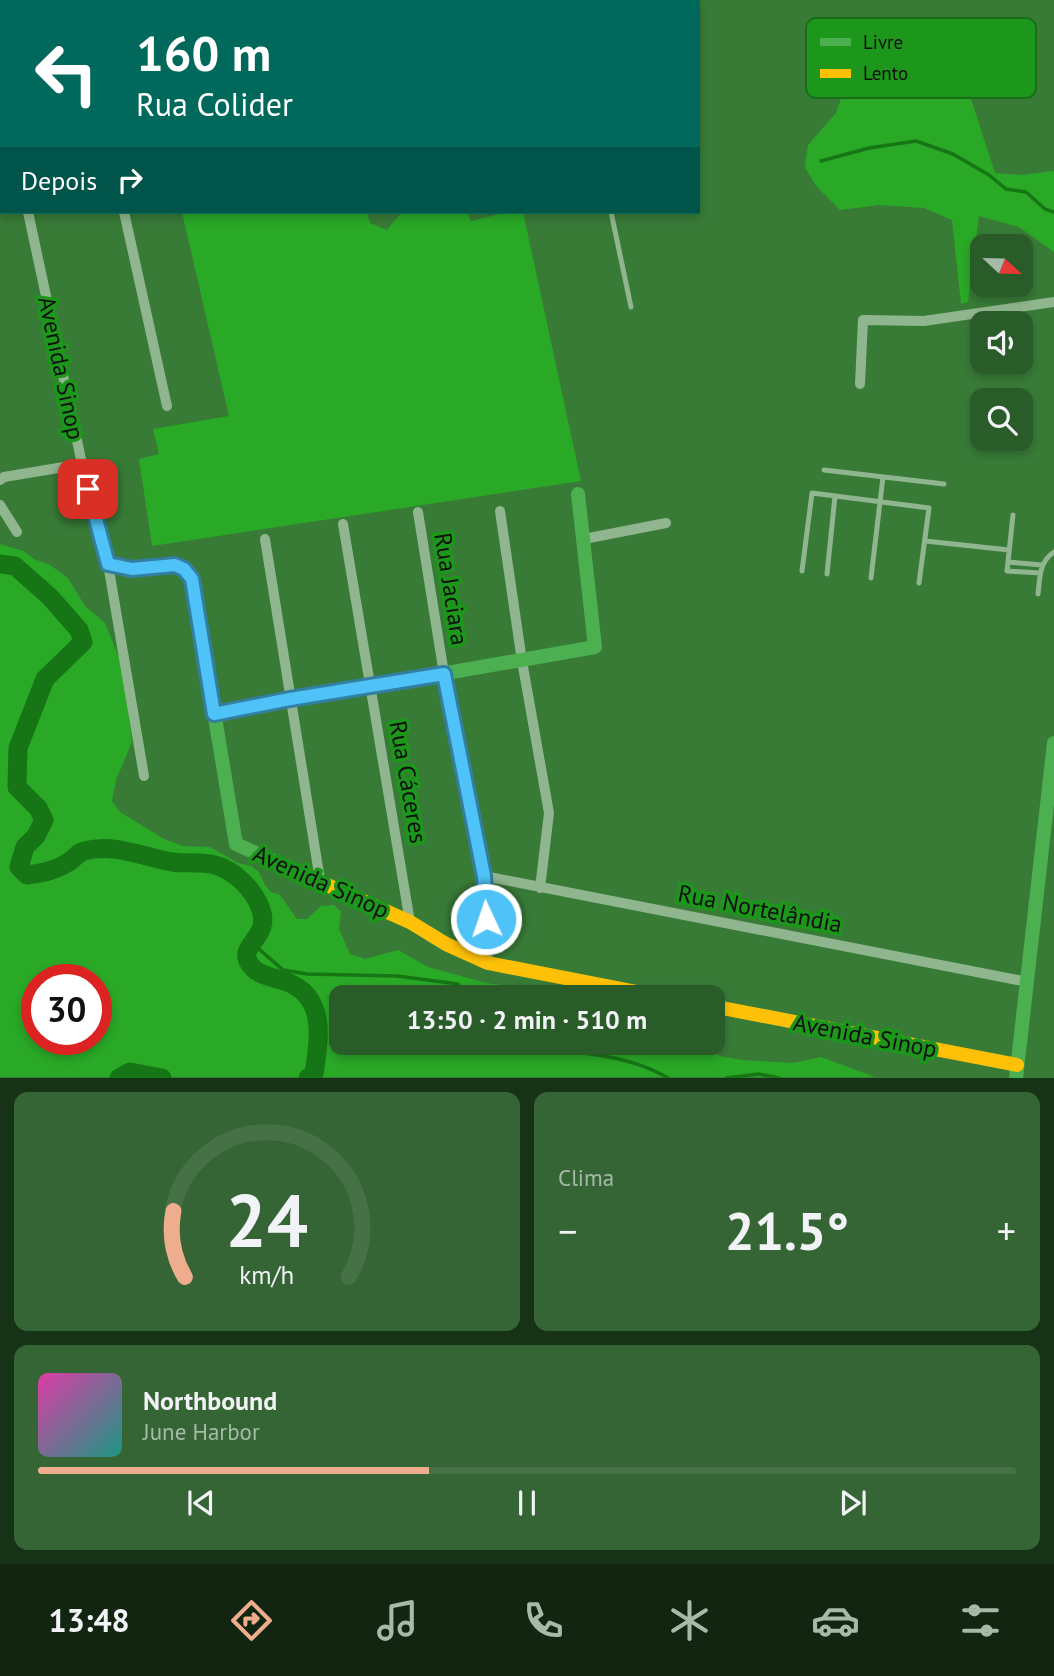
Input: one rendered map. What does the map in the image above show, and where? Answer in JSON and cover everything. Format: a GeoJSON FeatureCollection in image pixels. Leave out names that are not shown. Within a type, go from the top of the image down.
{"type":"FeatureCollection","features":[{"type":"Feature","properties":{"kind":"street","name":"Avenida Sinop"},"geometry":{"type":"LineString","coordinates":[[28,214],[82,464],[108,564],[144,776]]}},
{"type":"Feature","properties":{"kind":"street"},"geometry":{"type":"LineString","coordinates":[[124,214],[167,406]]}},
{"type":"Feature","properties":{"kind":"street"},"geometry":{"type":"LineString","coordinates":[[860,384],[863,320],[925,321],[1054,302]]}},
{"type":"Feature","properties":{"kind":"street"},"geometry":{"type":"LineString","coordinates":[[0,480],[4,477],[82,464]]}},
{"type":"Feature","properties":{"kind":"street"},"geometry":{"type":"LineString","coordinates":[[214,714],[595,647],[578,494]]}},
{"type":"Feature","properties":{"kind":"street"},"geometry":{"type":"LineString","coordinates":[[0,505],[17,532]]}},
{"type":"Feature","properties":{"kind":"street"},"geometry":{"type":"LineString","coordinates":[[500,511],[522,661],[549,813],[540,888]]}},
{"type":"Feature","properties":{"kind":"street","name":"Rua Jaciara"},"geometry":{"type":"LineString","coordinates":[[418,512],[444,674],[484,876],[488,963]]}},
{"type":"Feature","properties":{"kind":"street"},"geometry":{"type":"LineString","coordinates":[[584,539],[666,523]]}},
{"type":"Feature","properties":{"kind":"street","name":"Rua Cáceres"},"geometry":{"type":"LineString","coordinates":[[343,524],[410,922]]}},
{"type":"Feature","properties":{"kind":"street"},"geometry":{"type":"LineString","coordinates":[[265,539],[320,880]]}},
{"type":"Feature","properties":{"kind":"street","name":"Avenida Sinop"},"geometry":{"type":"LineString","coordinates":[[108,564],[132,569],[175,565],[188,572],[192,579],[236,844],[410,922],[446,944],[488,963],[601,985]]}},
{"type":"Feature","properties":{"kind":"street"},"geometry":{"type":"LineString","coordinates":[[1016,1071],[1051,809],[1054,743]]}},
{"type":"Feature","properties":{"kind":"street","name":"Rua Nortelândia"},"geometry":{"type":"LineString","coordinates":[[484,876],[1028,982]]}},
{"type":"Feature","properties":{"kind":"street","name":"Avenida Sinop"},"geometry":{"type":"LineString","coordinates":[[725,1009],[1016,1071]]}},
{"type":"Feature","properties":{"kind":"lane"},"geometry":{"type":"LineString","coordinates":[[611,214],[631,307]]}},
{"type":"Feature","properties":{"kind":"lane"},"geometry":{"type":"LineString","coordinates":[[824,470],[944,484]]}},
{"type":"Feature","properties":{"kind":"lane"},"geometry":{"type":"LineString","coordinates":[[872,578],[883,477]]}},
{"type":"Feature","properties":{"kind":"lane"},"geometry":{"type":"LineString","coordinates":[[802,571],[812,493],[929,508],[919,583]]}},
{"type":"Feature","properties":{"kind":"lane"},"geometry":{"type":"LineString","coordinates":[[827,575],[835,496]]}},
{"type":"Feature","properties":{"kind":"lane"},"geometry":{"type":"LineString","coordinates":[[1013,515],[1007,570],[1040,573]]}},
{"type":"Feature","properties":{"kind":"lane"},"geometry":{"type":"LineString","coordinates":[[925,541],[1009,550]]}},
{"type":"Feature","properties":{"kind":"lane"},"geometry":{"type":"LineString","coordinates":[[1038,594],[1042,565],[1045,558],[1054,552]]}},
{"type":"Feature","properties":{"kind":"lane"},"geometry":{"type":"LineString","coordinates":[[1008,562],[1042,565]]}},
{"type":"Feature","properties":{"kind":"green space"},"geometry":{"type":"Polygon","coordinates":[[[841,98],[971,99],[995,173],[1021,175],[1054,171],[1054,252],[1033,237],[1033,234],[1019,227],[979,216],[977,234],[970,234],[968,302],[961,304],[952,220],[924,208],[879,205],[840,210],[816,186],[805,167],[808,145],[836,113],[841,98]]]}},
{"type":"Feature","properties":{"kind":"green space"},"geometry":{"type":"Polygon","coordinates":[[[182,214],[368,214],[370,223],[387,230],[400,214],[467,214],[471,221],[500,214],[523,214],[581,481],[152,546],[139,459],[159,454],[153,429],[229,416],[182,214]]]}},
{"type":"Feature","properties":{"kind":"green space"},"geometry":{"type":"Polygon","coordinates":[[[0,544],[23,551],[68,578],[85,606],[105,623],[122,665],[132,742],[116,780],[112,801],[120,812],[164,839],[183,846],[210,847],[238,863],[251,866],[259,872],[271,892],[280,895],[297,919],[307,919],[321,906],[334,905],[341,912],[339,929],[350,954],[365,959],[398,950],[428,967],[502,985],[329,985],[329,1055],[718,1055],[742,1060],[793,1063],[821,1057],[875,1077],[0,1077],[0,544]]]}},
{"type":"Feature","properties":{"kind":"waterway"},"geometry":{"type":"LineString","coordinates":[[821,161],[869,148],[916,141],[953,154],[989,175],[1006,189],[1026,192],[1045,209],[1054,212]]}},
{"type":"Feature","properties":{"kind":"waterway"},"geometry":{"type":"LineString","coordinates":[[0,564],[15,566],[50,597],[79,630],[83,642],[45,679],[18,748],[17,787],[38,808],[44,820],[36,836],[25,847],[19,867],[27,875],[53,870],[84,851],[107,849],[172,862],[210,864],[236,876],[253,894],[263,918],[262,927],[249,947],[248,960],[260,973],[300,989],[309,998],[314,1009],[318,1047],[314,1074],[308,1078]]}},
{"type":"Feature","properties":{"kind":"waterway"},"geometry":{"type":"LineString","coordinates":[[251,942],[283,970],[307,974],[397,976],[459,985]]}},
{"type":"Feature","properties":{"kind":"waterway"},"geometry":{"type":"LineString","coordinates":[[598,1055],[646,1067],[668,1078]]}},
{"type":"Feature","properties":{"kind":"waterway"},"geometry":{"type":"LineString","coordinates":[[119,1078],[130,1072],[162,1078]]}},
{"type":"Feature","properties":{"kind":"waterway"},"geometry":{"type":"LineString","coordinates":[[726,1078],[759,1074],[779,1078]]}},
{"type":"Feature","properties":{"kind":"traffic: fast"},"geometry":{"type":"LineString","coordinates":[[214,714],[595,647],[578,494]]}},
{"type":"Feature","properties":{"kind":"traffic: fast"},"geometry":{"type":"LineString","coordinates":[[108,564],[132,569],[175,565],[184,569],[192,579],[236,844],[300,873]]}},
{"type":"Feature","properties":{"kind":"traffic: fast"},"geometry":{"type":"LineString","coordinates":[[1016,1078],[1054,743]]}},
{"type":"Feature","properties":{"kind":"traffic: slow"},"geometry":{"type":"LineString","coordinates":[[300,873],[410,922],[446,944],[488,963],[601,985]]}},
{"type":"Feature","properties":{"kind":"traffic: slow"},"geometry":{"type":"LineString","coordinates":[[725,1009],[1017,1065]]}},
{"type":"Feature","properties":{"kind":"route"},"geometry":{"type":"LineString","coordinates":[[88,489],[108,564],[123,569],[175,565],[188,572],[192,579],[214,714],[444,674],[484,876],[486,919]]}}]}
